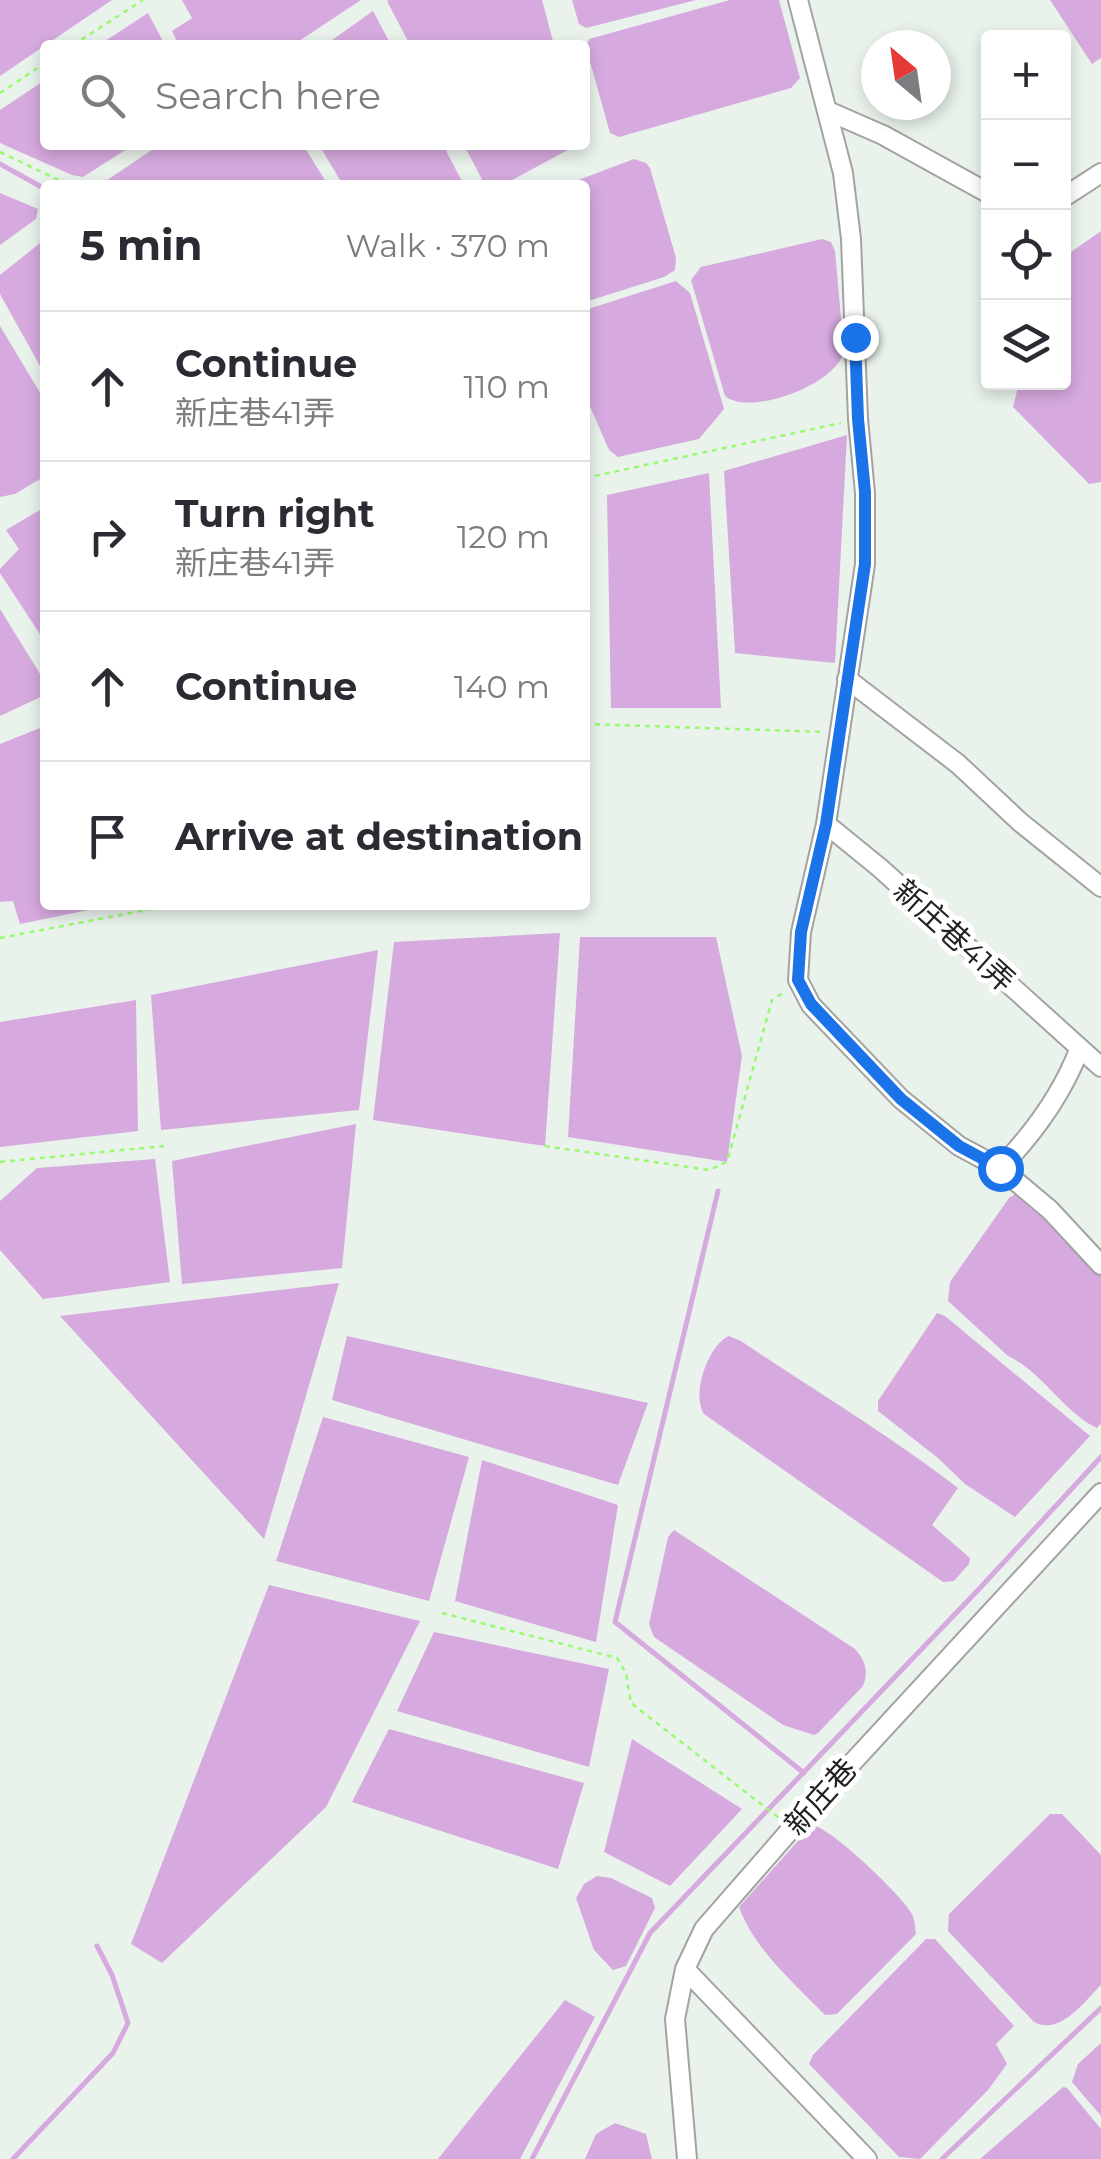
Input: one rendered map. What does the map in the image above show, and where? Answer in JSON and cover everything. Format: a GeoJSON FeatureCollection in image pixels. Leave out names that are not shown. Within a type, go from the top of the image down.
{"type":"FeatureCollection","features":[{"type":"Feature","properties":{"kind":"street"},"geometry":{"type":"LineString","coordinates":[[798,0],[843,174],[851,239],[865,492],[865,564],[826,824],[801,932],[798,980],[811,1004],[901,1099],[959,1146],[1000,1168],[1050,1210],[1101,1265]]}},
{"type":"Feature","properties":{"kind":"street"},"geometry":{"type":"LineString","coordinates":[[828,111],[883,134],[981,189]]}},
{"type":"Feature","properties":{"kind":"street"},"geometry":{"type":"LineString","coordinates":[[1071,192],[1101,172]]}},
{"type":"Feature","properties":{"kind":"street"},"geometry":{"type":"LineString","coordinates":[[847,679],[958,764],[1020,822],[1101,887]]}},
{"type":"Feature","properties":{"kind":"street","name":"新庄巷41弄"},"geometry":{"type":"LineString","coordinates":[[826,824],[1101,1067]]}},
{"type":"Feature","properties":{"kind":"street"},"geometry":{"type":"LineString","coordinates":[[1000,1168],[1022,1146],[1068,1078],[1079,1050]]}},
{"type":"Feature","properties":{"kind":"street","name":"新庄巷"},"geometry":{"type":"LineString","coordinates":[[687,2159],[676,2019],[685,1969],[704,1929],[1101,1493]]}},
{"type":"Feature","properties":{"kind":"street"},"geometry":{"type":"LineString","coordinates":[[685,1969],[867,2159]]}},
{"type":"Feature","properties":{"kind":"path"},"geometry":{"type":"LineString","coordinates":[[82,40],[143,0]]}},
{"type":"Feature","properties":{"kind":"path"},"geometry":{"type":"LineString","coordinates":[[0,92],[40,67]]}},
{"type":"Feature","properties":{"kind":"path"},"geometry":{"type":"LineString","coordinates":[[0,152],[59,180]]}},
{"type":"Feature","properties":{"kind":"path"},"geometry":{"type":"LineString","coordinates":[[590,477],[858,419]]}},
{"type":"Feature","properties":{"kind":"path"},"geometry":{"type":"LineString","coordinates":[[590,724],[840,732]]}},
{"type":"Feature","properties":{"kind":"path"},"geometry":{"type":"LineString","coordinates":[[0,938],[146,910]]}},
{"type":"Feature","properties":{"kind":"path"},"geometry":{"type":"LineString","coordinates":[[545,1146],[709,1170],[727,1162],[772,1000],[785,990],[806,996]]}},
{"type":"Feature","properties":{"kind":"path"},"geometry":{"type":"LineString","coordinates":[[0,1162],[164,1146]]}},
{"type":"Feature","properties":{"kind":"path"},"geometry":{"type":"LineString","coordinates":[[442,1612],[617,1658],[626,1673],[631,1704],[792,1828]]}},
{"type":"Feature","properties":{"kind":"shaded area"},"geometry":{"type":"Polygon","coordinates":[[[0,0],[112,0],[53,40],[40,40],[40,49],[0,76],[0,0]]]}},
{"type":"Feature","properties":{"kind":"shaded area"},"geometry":{"type":"Polygon","coordinates":[[[182,0],[361,0],[301,40],[176,40],[172,31],[192,18],[182,0]]]}},
{"type":"Feature","properties":{"kind":"shaded area"},"geometry":{"type":"Polygon","coordinates":[[[542,0],[553,40],[407,40],[387,1],[542,0]]]}},
{"type":"Feature","properties":{"kind":"shaded area"},"geometry":{"type":"Polygon","coordinates":[[[572,0],[696,0],[586,28],[579,24],[572,0]]]}},
{"type":"Feature","properties":{"kind":"shaded area"},"geometry":{"type":"Polygon","coordinates":[[[730,0],[779,0],[800,78],[791,88],[619,137],[610,133],[590,61],[589,39],[730,0]]]}},
{"type":"Feature","properties":{"kind":"shaded area"},"geometry":{"type":"Polygon","coordinates":[[[1050,0],[1101,0],[1101,58],[1092,64],[1050,0]]]}},
{"type":"Feature","properties":{"kind":"shaded area"},"geometry":{"type":"Polygon","coordinates":[[[373,11],[388,40],[332,40],[373,11]]]}},
{"type":"Feature","properties":{"kind":"shaded area"},"geometry":{"type":"Polygon","coordinates":[[[148,13],[162,40],[107,40],[148,13]]]}},
{"type":"Feature","properties":{"kind":"shaded area"},"geometry":{"type":"Polygon","coordinates":[[[40,83],[40,150],[125,150],[83,177],[72,175],[0,143],[0,110],[40,83]]]}},
{"type":"Feature","properties":{"kind":"shaded area"},"geometry":{"type":"Polygon","coordinates":[[[152,150],[306,150],[325,180],[107,180],[152,150]]]}},
{"type":"Feature","properties":{"kind":"shaded area"},"geometry":{"type":"Polygon","coordinates":[[[322,150],[446,150],[461,180],[340,180],[322,150]]]}},
{"type":"Feature","properties":{"kind":"shaded area"},"geometry":{"type":"Polygon","coordinates":[[[467,150],[568,150],[512,180],[482,180],[467,150]]]}},
{"type":"Feature","properties":{"kind":"shaded area"},"geometry":{"type":"Polygon","coordinates":[[[634,159],[646,163],[676,258],[675,270],[590,300],[590,180],[578,180],[634,159]]]}},
{"type":"Feature","properties":{"kind":"shaded area"},"geometry":{"type":"Polygon","coordinates":[[[0,193],[38,209],[36,219],[0,245],[0,193]]]}},
{"type":"Feature","properties":{"kind":"shaded area"},"geometry":{"type":"Polygon","coordinates":[[[1101,231],[1101,482],[1089,484],[1013,407],[1017,390],[1071,390],[1071,252],[1101,231]]]}},
{"type":"Feature","properties":{"kind":"shaded area"},"geometry":{"type":"Polygon","coordinates":[[[822,239],[831,242],[835,251],[844,351],[838,363],[810,385],[772,400],[737,401],[725,396],[691,280],[701,267],[822,239]]]}},
{"type":"Feature","properties":{"kind":"shaded area"},"geometry":{"type":"Polygon","coordinates":[[[40,243],[40,366],[0,294],[0,275],[40,243]]]}},
{"type":"Feature","properties":{"kind":"shaded area"},"geometry":{"type":"Polygon","coordinates":[[[676,281],[690,293],[724,409],[699,439],[618,457],[609,450],[590,406],[590,308],[676,281]]]}},
{"type":"Feature","properties":{"kind":"shaded area"},"geometry":{"type":"Polygon","coordinates":[[[0,326],[40,393],[40,479],[15,494],[0,497],[0,326]]]}},
{"type":"Feature","properties":{"kind":"shaded area"},"geometry":{"type":"Polygon","coordinates":[[[847,435],[835,663],[735,653],[724,471],[847,435]]]}},
{"type":"Feature","properties":{"kind":"shaded area"},"geometry":{"type":"Polygon","coordinates":[[[709,473],[721,708],[611,708],[607,495],[709,473]]]}},
{"type":"Feature","properties":{"kind":"shaded area"},"geometry":{"type":"Polygon","coordinates":[[[40,510],[40,634],[0,573],[19,549],[6,530],[40,510]]]}},
{"type":"Feature","properties":{"kind":"shaded area"},"geometry":{"type":"Polygon","coordinates":[[[0,609],[40,674],[40,697],[0,716],[0,609]]]}},
{"type":"Feature","properties":{"kind":"shaded area"},"geometry":{"type":"Polygon","coordinates":[[[40,728],[40,910],[89,910],[20,924],[13,901],[0,902],[0,744],[40,728]]]}},
{"type":"Feature","properties":{"kind":"shaded area"},"geometry":{"type":"Polygon","coordinates":[[[560,933],[545,1146],[373,1120],[394,942],[560,933]]]}},
{"type":"Feature","properties":{"kind":"shaded area"},"geometry":{"type":"Polygon","coordinates":[[[580,937],[716,937],[742,1056],[727,1162],[568,1137],[580,937]]]}},
{"type":"Feature","properties":{"kind":"shaded area"},"geometry":{"type":"Polygon","coordinates":[[[378,950],[359,1110],[161,1130],[151,995],[378,950]]]}},
{"type":"Feature","properties":{"kind":"shaded area"},"geometry":{"type":"Polygon","coordinates":[[[136,1000],[138,1131],[0,1147],[0,1022],[136,1000]]]}},
{"type":"Feature","properties":{"kind":"shaded area"},"geometry":{"type":"Polygon","coordinates":[[[356,1124],[342,1268],[182,1284],[172,1161],[356,1124]]]}},
{"type":"Feature","properties":{"kind":"shaded area"},"geometry":{"type":"Polygon","coordinates":[[[155,1159],[170,1282],[43,1299],[0,1250],[0,1201],[37,1168],[155,1159]]]}},
{"type":"Feature","properties":{"kind":"shaded area"},"geometry":{"type":"Polygon","coordinates":[[[1017,1193],[1101,1274],[1101,1423],[1097,1428],[1073,1412],[948,1301],[950,1282],[1009,1198],[1017,1193]]]}},
{"type":"Feature","properties":{"kind":"shaded area"},"geometry":{"type":"Polygon","coordinates":[[[339,1283],[264,1539],[60,1316],[339,1283]]]}},
{"type":"Feature","properties":{"kind":"shaded area"},"geometry":{"type":"Polygon","coordinates":[[[937,1313],[1090,1436],[1015,1517],[965,1484],[878,1411],[878,1401],[937,1313]]]}},
{"type":"Feature","properties":{"kind":"shaded area"},"geometry":{"type":"Polygon","coordinates":[[[347,1336],[648,1403],[618,1485],[332,1400],[347,1336]]]}},
{"type":"Feature","properties":{"kind":"shaded area"},"geometry":{"type":"Polygon","coordinates":[[[729,1336],[878,1431],[958,1488],[932,1525],[970,1558],[954,1581],[943,1582],[704,1414],[699,1395],[704,1371],[714,1349],[729,1336]]]}},
{"type":"Feature","properties":{"kind":"shaded area"},"geometry":{"type":"Polygon","coordinates":[[[323,1417],[469,1457],[429,1601],[276,1561],[323,1417]]]}},
{"type":"Feature","properties":{"kind":"shaded area"},"geometry":{"type":"Polygon","coordinates":[[[482,1460],[618,1505],[596,1642],[455,1601],[482,1460]]]}},
{"type":"Feature","properties":{"kind":"shaded area"},"geometry":{"type":"Polygon","coordinates":[[[674,1530],[858,1653],[866,1671],[863,1686],[818,1733],[783,1725],[654,1637],[649,1624],[668,1537],[674,1530]]]}},
{"type":"Feature","properties":{"kind":"shaded area"},"geometry":{"type":"Polygon","coordinates":[[[269,1585],[420,1621],[326,1807],[162,1963],[131,1944],[269,1585]]]}},
{"type":"Feature","properties":{"kind":"shaded area"},"geometry":{"type":"Polygon","coordinates":[[[434,1632],[609,1669],[589,1767],[397,1711],[434,1632]]]}},
{"type":"Feature","properties":{"kind":"shaded area"},"geometry":{"type":"Polygon","coordinates":[[[389,1729],[584,1783],[558,1869],[352,1802],[389,1729]]]}},
{"type":"Feature","properties":{"kind":"shaded area"},"geometry":{"type":"Polygon","coordinates":[[[632,1739],[742,1809],[670,1886],[604,1852],[632,1739]]]}},
{"type":"Feature","properties":{"kind":"shaded area"},"geometry":{"type":"Polygon","coordinates":[[[1050,1814],[1062,1814],[1101,1855],[1101,1985],[1071,2015],[1053,2025],[1044,2025],[1034,2022],[948,1931],[949,1914],[1050,1814]]]}},
{"type":"Feature","properties":{"kind":"shaded area"},"geometry":{"type":"Polygon","coordinates":[[[812,1825],[848,1848],[879,1876],[910,1911],[915,1925],[916,1934],[837,2014],[825,2015],[776,1965],[739,1907],[812,1825]]]}},
{"type":"Feature","properties":{"kind":"shaded area"},"geometry":{"type":"Polygon","coordinates":[[[597,1876],[611,1878],[652,1898],[655,1908],[626,1966],[613,1970],[594,1950],[576,1898],[584,1884],[597,1876]]]}},
{"type":"Feature","properties":{"kind":"shaded area"},"geometry":{"type":"Polygon","coordinates":[[[926,1939],[935,1939],[1014,2026],[996,2044],[1007,2064],[988,2090],[920,2159],[899,2157],[809,2064],[813,2055],[926,1939]]]}},
{"type":"Feature","properties":{"kind":"shaded area"},"geometry":{"type":"Polygon","coordinates":[[[565,2000],[595,2017],[520,2159],[438,2159],[565,2000]]]}},
{"type":"Feature","properties":{"kind":"shaded area"},"geometry":{"type":"Polygon","coordinates":[[[1101,2043],[1101,2116],[1072,2082],[1078,2064],[1101,2043]]]}},
{"type":"Feature","properties":{"kind":"shaded area"},"geometry":{"type":"Polygon","coordinates":[[[1063,2087],[1101,2129],[1101,2159],[980,2159],[1063,2087]]]}},
{"type":"Feature","properties":{"kind":"shaded area"},"geometry":{"type":"Polygon","coordinates":[[[615,2123],[646,2134],[652,2159],[585,2159],[596,2134],[615,2123]]]}},
{"type":"Feature","properties":{"kind":"waterway"},"geometry":{"type":"LineString","coordinates":[[0,164],[40,186]]}},
{"type":"Feature","properties":{"kind":"waterway"},"geometry":{"type":"LineString","coordinates":[[718,1191],[615,1622],[804,1773]]}},
{"type":"Feature","properties":{"kind":"waterway"},"geometry":{"type":"LineString","coordinates":[[532,2159],[650,1933],[1101,1457]]}},
{"type":"Feature","properties":{"kind":"waterway"},"geometry":{"type":"LineString","coordinates":[[13,2159],[113,2053],[128,2023],[112,1975],[97,1946]]}},
{"type":"Feature","properties":{"kind":"waterway"},"geometry":{"type":"LineString","coordinates":[[942,2159],[1101,2008]]}},
{"type":"Feature","properties":{"kind":"route"},"geometry":{"type":"LineString","coordinates":[[855,337],[865,492],[865,564],[826,824],[801,932],[798,980],[811,1004],[901,1099],[959,1146],[1000,1168]]}}]}
